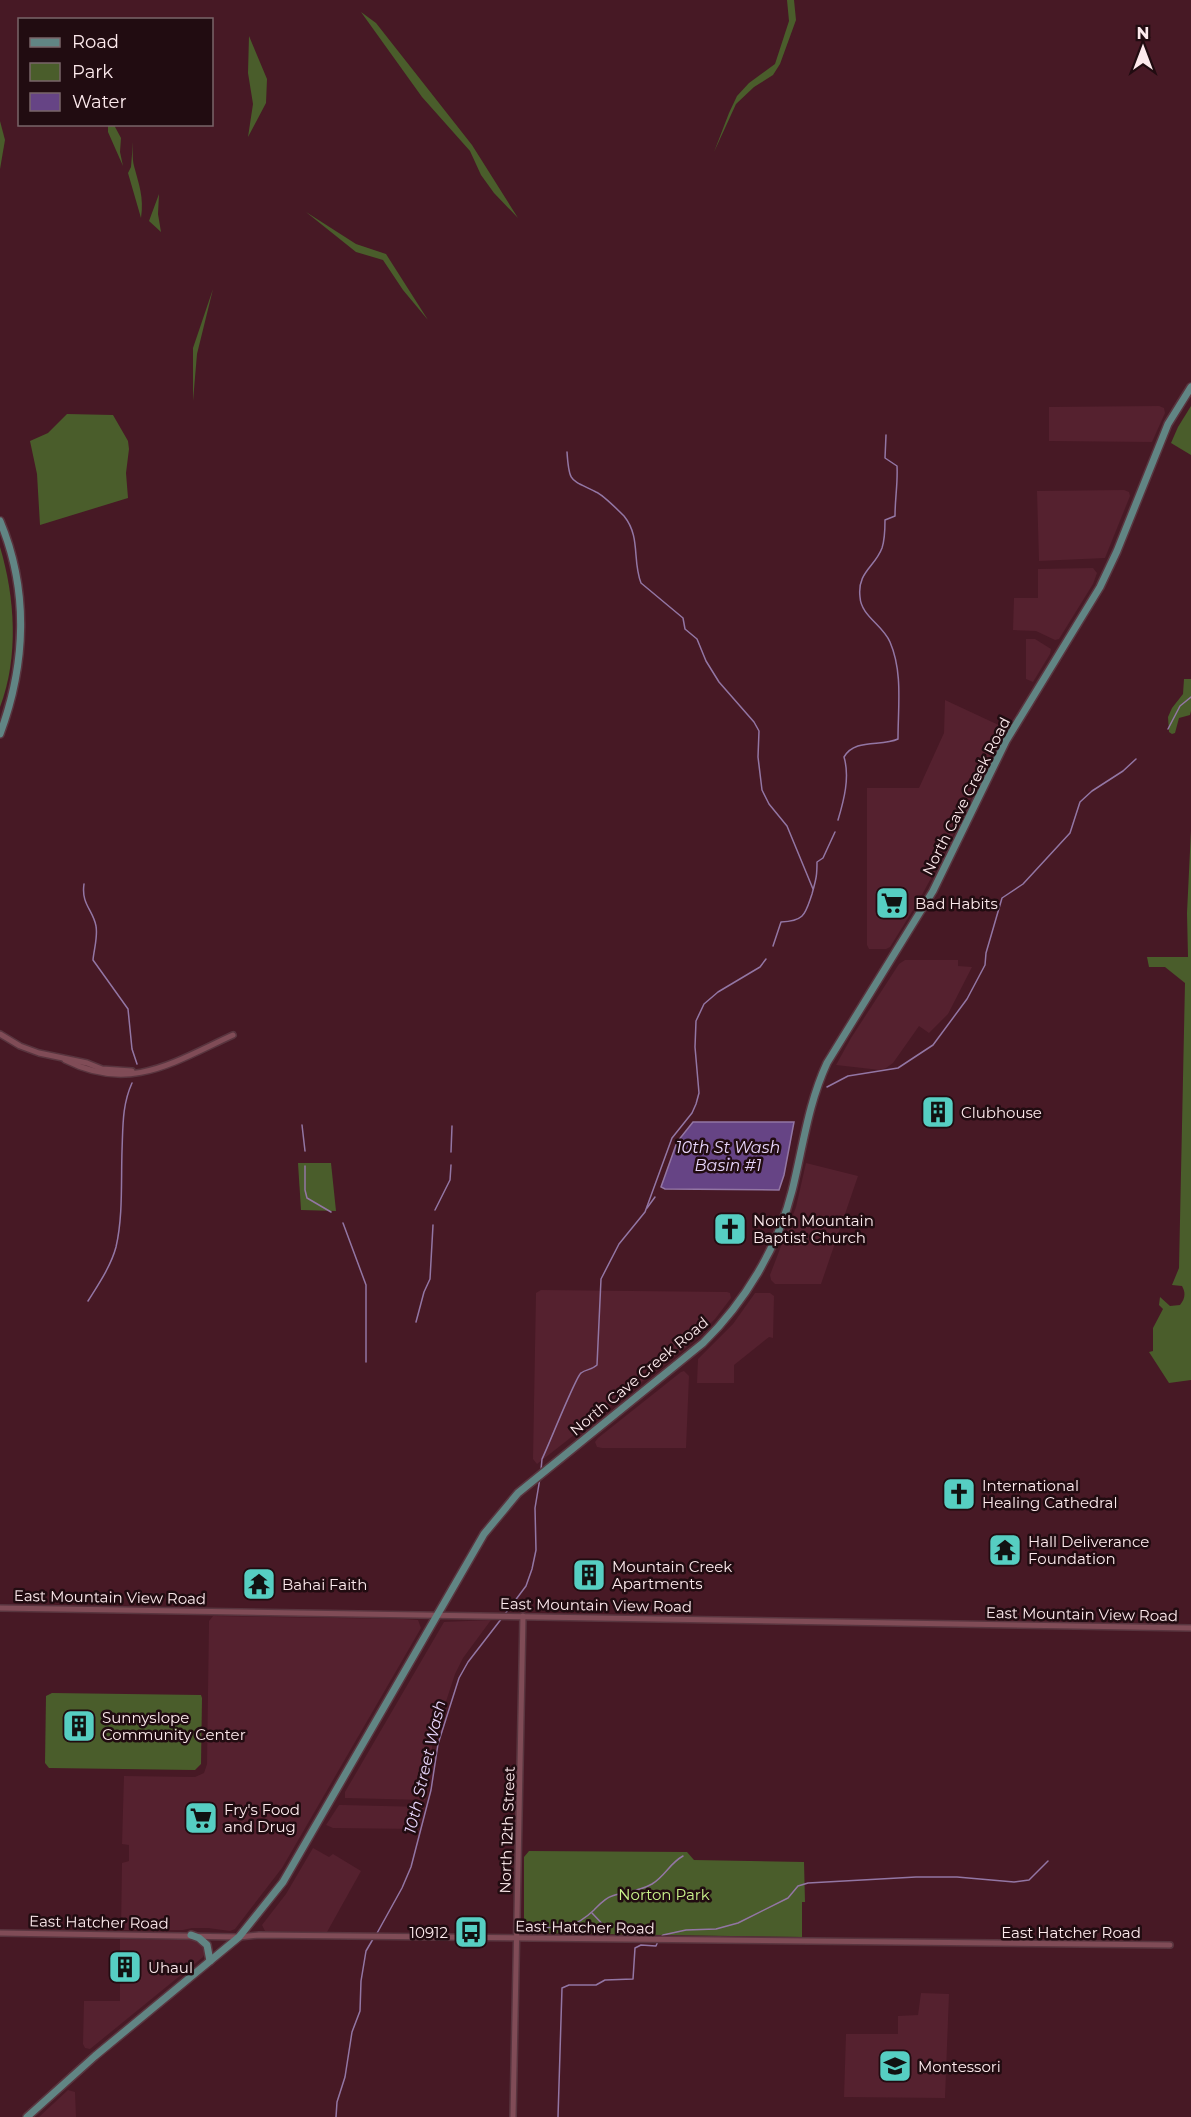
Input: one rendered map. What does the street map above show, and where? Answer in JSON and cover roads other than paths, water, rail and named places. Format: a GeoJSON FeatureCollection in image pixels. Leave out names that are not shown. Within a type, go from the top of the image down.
{"type":"FeatureCollection","features":[{"type":"Feature","properties":{"kind":"main road","name":"North Cave Creek Road"},"geometry":{"type":"LineString","coordinates":[[27,2117],[95,2056],[239,1937],[283,1881],[484,1534],[506,1506],[534,1480],[703,1343],[739,1302],[762,1266],[787,1209],[816,1086],[827,1063],[929,898],[951,858],[1006,741],[1100,587],[1117,551],[1168,424],[1191,387]]}},
{"type":"Feature","properties":{"kind":"main road"},"geometry":{"type":"LineString","coordinates":[[0,521],[15,565],[22,624],[17,679],[0,734]]}},
{"type":"Feature","properties":{"kind":"main road"},"geometry":{"type":"LineString","coordinates":[[191,1935],[205,1942],[210,1961]]}},
{"type":"Feature","properties":{"kind":"street"},"geometry":{"type":"LineString","coordinates":[[0,1034],[30,1050],[110,1075],[139,1072],[175,1064],[230,1036]]}},
{"type":"Feature","properties":{"kind":"street","name":"East Mountain View Road"},"geometry":{"type":"LineString","coordinates":[[0,1608],[1191,1628]]}},
{"type":"Feature","properties":{"kind":"street","name":"North 12th Street"},"geometry":{"type":"LineString","coordinates":[[513,2117],[523,1616]]}},
{"type":"Feature","properties":{"kind":"street","name":"East Hatcher Road"},"geometry":{"type":"LineString","coordinates":[[0,1933],[1170,1945]]}},
{"type":"Feature","properties":{"kind":"water","name":"10th St Wash Basin #1"},"geometry":{"type":"Polygon","coordinates":[[[693,1122],[794,1122],[779,1190],[665,1189],[661,1187],[677,1142],[693,1122]]]}},
{"type":"Feature","properties":{"kind":"waterway"},"geometry":{"type":"LineString","coordinates":[[838,820],[846,780],[844,757],[855,747],[898,739],[899,690],[894,653],[887,636],[864,610],[860,597],[861,581],[882,548],[885,520],[895,516],[897,466],[885,458],[886,435]]}},
{"type":"Feature","properties":{"kind":"waterway"},"geometry":{"type":"LineString","coordinates":[[567,452],[572,479],[602,496],[624,516],[629,524],[633,532],[641,583],[683,618],[685,629],[697,639],[706,661],[719,682],[754,722],[759,731],[758,757],[762,790],[769,804],[787,826],[813,889]]}},
{"type":"Feature","properties":{"kind":"waterway"},"geometry":{"type":"LineString","coordinates":[[1168,729],[1180,706],[1191,697]]}},
{"type":"Feature","properties":{"kind":"waterway"},"geometry":{"type":"LineString","coordinates":[[827,1087],[848,1076],[898,1068],[933,1045],[967,999],[985,965],[986,953],[1002,898],[1023,884],[1070,833],[1080,802],[1136,759]]}},
{"type":"Feature","properties":{"kind":"waterway","name":"10th Street Wash"},"geometry":{"type":"LineString","coordinates":[[773,946],[781,922],[795,920],[803,915],[812,894],[817,862],[823,858],[835,832]]}},
{"type":"Feature","properties":{"kind":"waterway"},"geometry":{"type":"LineString","coordinates":[[84,884],[84,897],[96,926],[93,960],[128,1009],[132,1049],[137,1064]]}},
{"type":"Feature","properties":{"kind":"waterway","name":"10th Street Wash"},"geometry":{"type":"LineString","coordinates":[[541,1470],[542,1459],[578,1377],[597,1365],[601,1279],[619,1244],[645,1212],[672,1138],[692,1113],[696,1104],[699,1093],[695,1047],[696,1021],[704,1004],[718,992],[760,967],[766,959]]}},
{"type":"Feature","properties":{"kind":"waterway"},"geometry":{"type":"LineString","coordinates":[[88,1301],[108,1268],[116,1247],[121,1212],[124,1116],[126,1100],[132,1083]]}},
{"type":"Feature","properties":{"kind":"waterway"},"geometry":{"type":"LineString","coordinates":[[302,1125],[305,1151]]}},
{"type":"Feature","properties":{"kind":"waterway"},"geometry":{"type":"LineString","coordinates":[[451,1152],[452,1126]]}},
{"type":"Feature","properties":{"kind":"waterway"},"geometry":{"type":"LineString","coordinates":[[435,1210],[450,1180],[451,1165]]}},
{"type":"Feature","properties":{"kind":"waterway"},"geometry":{"type":"LineString","coordinates":[[305,1166],[307,1198],[331,1212]]}},
{"type":"Feature","properties":{"kind":"waterway","name":"10th Street Wash"},"geometry":{"type":"LineString","coordinates":[[647,1208],[655,1197]]}},
{"type":"Feature","properties":{"kind":"waterway"},"geometry":{"type":"LineString","coordinates":[[343,1223],[366,1285],[366,1362]]}},
{"type":"Feature","properties":{"kind":"waterway"},"geometry":{"type":"LineString","coordinates":[[416,1322],[430,1279],[433,1225]]}},
{"type":"Feature","properties":{"kind":"waterway","name":"10th Street Wash"},"geometry":{"type":"LineString","coordinates":[[505,1614],[526,1586],[532,1569],[536,1550],[535,1508],[540,1478]]}},
{"type":"Feature","properties":{"kind":"waterway","name":"10th Street Wash"},"geometry":{"type":"LineString","coordinates":[[376,1935],[411,1867],[431,1790],[438,1744],[459,1678],[468,1662],[502,1618]]}},
{"type":"Feature","properties":{"kind":"waterway"},"geometry":{"type":"LineString","coordinates":[[534,1927],[559,1927],[580,1921],[609,1897],[642,1889],[652,1884],[683,1856]]}},
{"type":"Feature","properties":{"kind":"waterway"},"geometry":{"type":"LineString","coordinates":[[661,1937],[686,1930],[716,1929],[738,1923],[788,1898],[798,1886],[808,1883],[916,1877],[957,1877],[1014,1882],[1029,1880],[1048,1861]]}},
{"type":"Feature","properties":{"kind":"waterway"},"geometry":{"type":"LineString","coordinates":[[592,1913],[609,1931]]}},
{"type":"Feature","properties":{"kind":"waterway","name":"10th Street Wash"},"geometry":{"type":"LineString","coordinates":[[336,2117],[352,2032],[360,2011],[361,1981],[366,1951],[373,1939]]}},
{"type":"Feature","properties":{"kind":"waterway"},"geometry":{"type":"LineString","coordinates":[[558,2117],[562,1988],[569,1985],[596,1985],[605,1980],[633,1979],[635,1948],[641,1945],[656,1946],[658,1941]]}},
{"type":"Feature","properties":{"kind":"place","name":"Bad Habits"},"geometry":{"type":"Point","coordinates":[892,903]}},
{"type":"Feature","properties":{"kind":"place","name":"Clubhouse"},"geometry":{"type":"Point","coordinates":[938,1112]}},
{"type":"Feature","properties":{"kind":"place","name":"North Mountain Baptist Church"},"geometry":{"type":"Point","coordinates":[730,1229]}},
{"type":"Feature","properties":{"kind":"place","name":"International Healing Cathedral"},"geometry":{"type":"Point","coordinates":[959,1494]}},
{"type":"Feature","properties":{"kind":"place","name":"Hall Deliverance Foundation"},"geometry":{"type":"Point","coordinates":[1005,1550]}},
{"type":"Feature","properties":{"kind":"place","name":"Mountain Creek Apartments"},"geometry":{"type":"Point","coordinates":[589,1575]}},
{"type":"Feature","properties":{"kind":"place","name":"Bahai Faith"},"geometry":{"type":"Point","coordinates":[259,1584]}},
{"type":"Feature","properties":{"kind":"place","name":"Sunnyslope Community Center"},"geometry":{"type":"Point","coordinates":[79,1726]}},
{"type":"Feature","properties":{"kind":"place","name":"Fry's Food and Drug"},"geometry":{"type":"Point","coordinates":[201,1818]}},
{"type":"Feature","properties":{"kind":"place","name":"10912"},"geometry":{"type":"Point","coordinates":[471,1932]}},
{"type":"Feature","properties":{"kind":"place","name":"Uhaul"},"geometry":{"type":"Point","coordinates":[125,1967]}},
{"type":"Feature","properties":{"kind":"place","name":"Montessori"},"geometry":{"type":"Point","coordinates":[895,2066]}},
{"type":"Feature","properties":{"kind":"park label","name":"Norton Park"},"geometry":{"type":"Point","coordinates":[664,1894]}}]}
